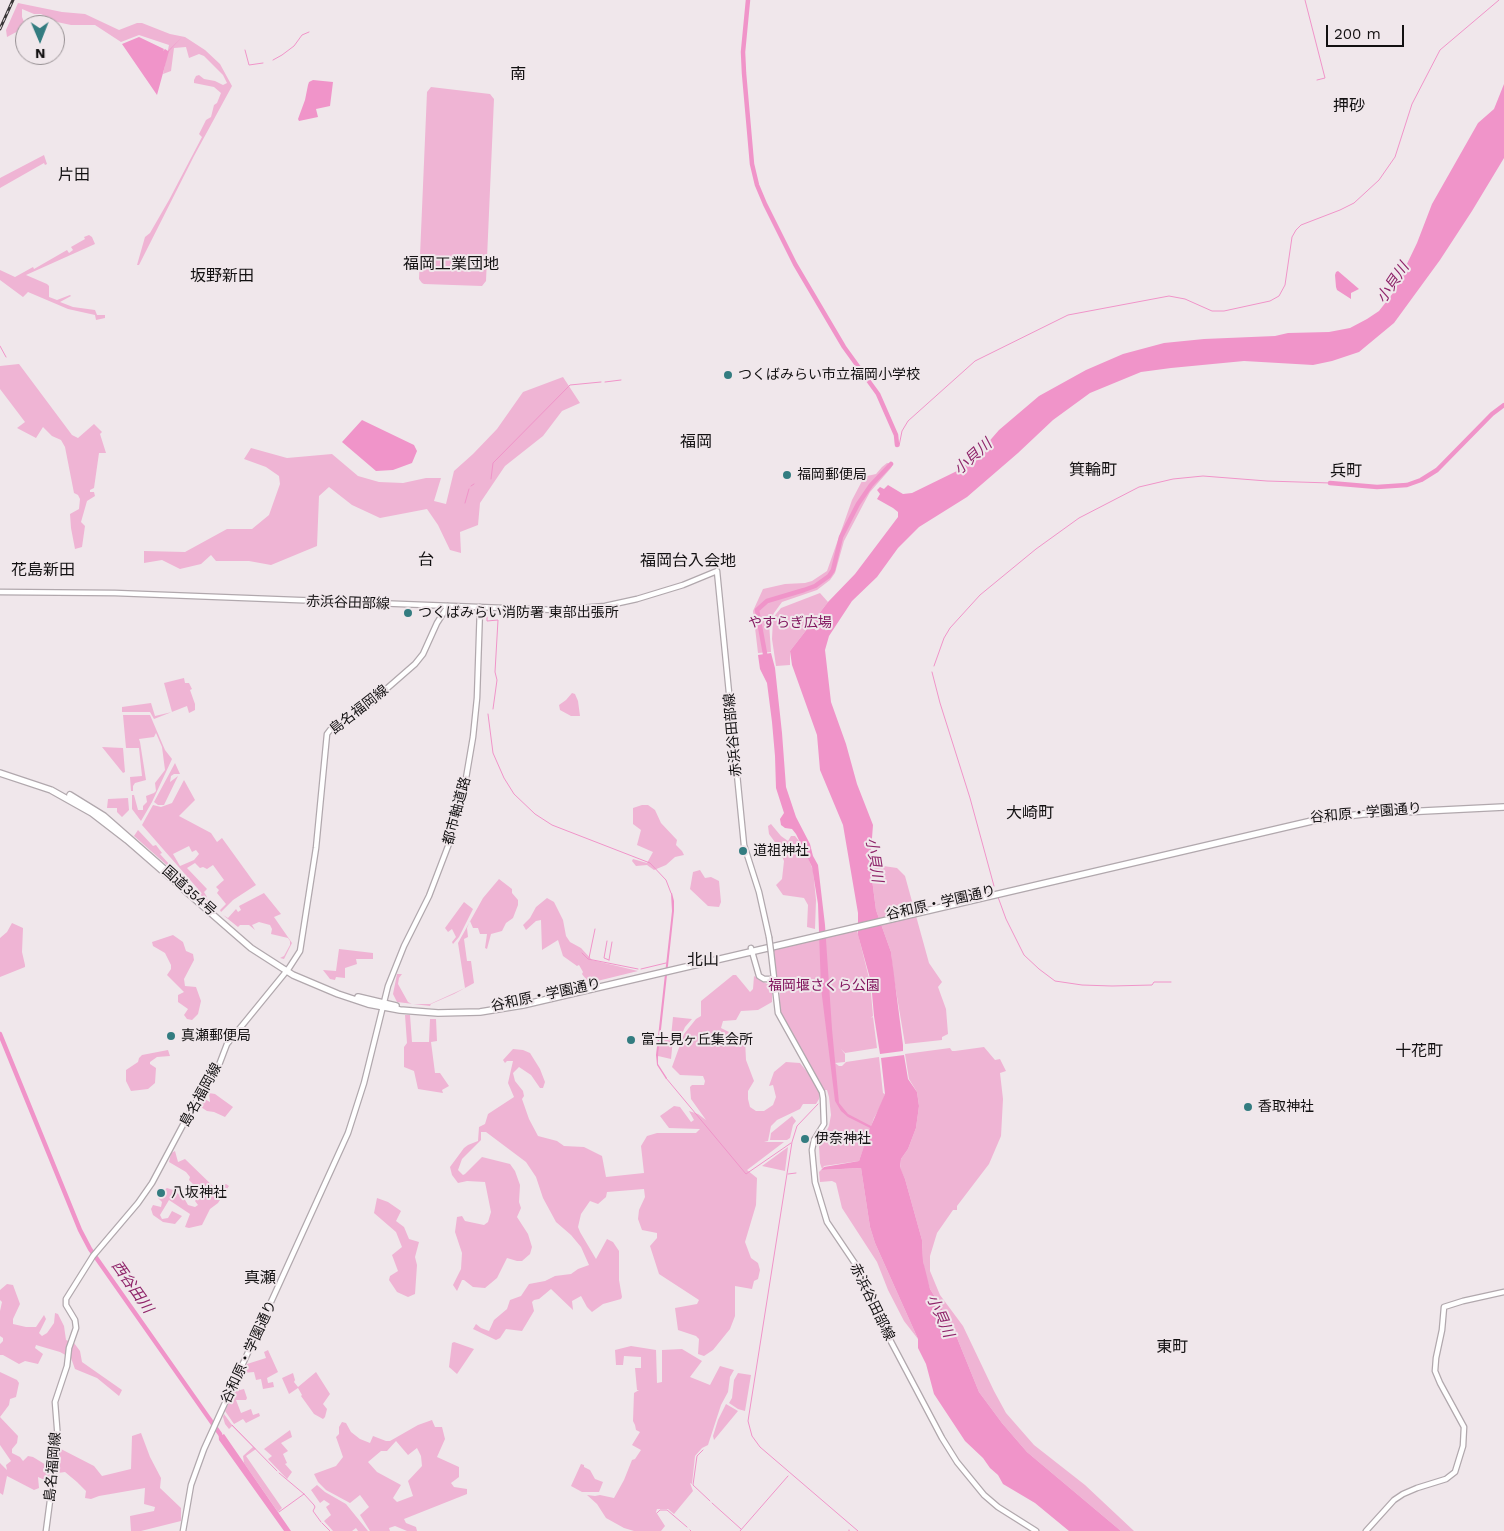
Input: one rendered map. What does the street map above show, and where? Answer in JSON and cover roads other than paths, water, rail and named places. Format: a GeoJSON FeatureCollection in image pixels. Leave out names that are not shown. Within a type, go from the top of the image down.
{"type":"FeatureCollection","features":[{"type":"Feature","properties":{"kind":"highway","name":"国道354号"},"geometry":{"type":"LineString","coordinates":[[0,772],[51,790],[92,813],[262,956],[312,980],[383,1005]]}},
{"type":"Feature","properties":{"kind":"highway","name":"谷和原・学園通り"},"geometry":{"type":"LineString","coordinates":[[383,1005],[438,1014],[493,1010],[1316,816],[1360,810],[1504,806]]}},
{"type":"Feature","properties":{"kind":"main road","name":"赤浜谷田部線"},"geometry":{"type":"LineString","coordinates":[[0,592],[123,594],[556,610],[605,606],[654,595],[717,571],[746,856],[759,892],[769,937],[773,979],[780,1018],[824,1098],[824,1124],[814,1140],[812,1150],[815,1182],[827,1222],[856,1266],[879,1320],[942,1438],[957,1462],[984,1495],[998,1507],[1036,1531]]}},
{"type":"Feature","properties":{"kind":"main road","name":"島名福岡線"},"geometry":{"type":"LineString","coordinates":[[46,1531],[58,1440],[55,1402],[67,1366],[69,1348],[76,1328],[75,1320],[66,1306],[66,1302],[94,1255],[152,1183],[192,1108],[219,1065],[227,1044],[288,970],[300,951],[317,839],[327,734],[330,730],[356,715],[415,664],[423,654],[437,623],[448,606]]}},
{"type":"Feature","properties":{"kind":"main road","name":"都市軸道路"},"geometry":{"type":"LineString","coordinates":[[383,1005],[401,953],[442,865],[464,790],[477,698],[480,607]]}},
{"type":"Feature","properties":{"kind":"main road"},"geometry":{"type":"LineString","coordinates":[[752,950],[759,976],[764,979],[773,979]]}},
{"type":"Feature","properties":{"kind":"main road","name":"谷和原・学園通り"},"geometry":{"type":"LineString","coordinates":[[183,1530],[191,1485],[212,1431],[348,1133],[364,1083],[383,1005]]}},
{"type":"Feature","properties":{"kind":"main road"},"geometry":{"type":"LineString","coordinates":[[1366,1531],[1394,1500],[1417,1488],[1446,1479],[1451,1476],[1457,1467],[1463,1446],[1464,1428],[1435,1372],[1444,1307],[1504,1292]]}},
{"type":"Feature","properties":{"kind":"water"},"geometry":{"type":"Polygon","coordinates":[[[139,37],[164,49],[163,51],[165,49],[168,51],[182,37],[169,51],[157,95],[122,44],[139,37]]]}},
{"type":"Feature","properties":{"kind":"water"},"geometry":{"type":"Polygon","coordinates":[[[313,80],[333,82],[330,106],[316,109],[318,117],[299,121],[309,82],[313,80]]]}},
{"type":"Feature","properties":{"kind":"water"},"geometry":{"type":"Polygon","coordinates":[[[1504,84],[1504,158],[1440,260],[1394,323],[1359,352],[1313,365],[1244,361],[1141,372],[1090,393],[1053,420],[967,497],[919,527],[898,548],[877,577],[852,601],[829,636],[825,650],[831,702],[846,744],[857,784],[873,825],[870,864],[876,910],[891,952],[903,1045],[903,1051],[880,1054],[871,982],[858,935],[858,913],[843,825],[820,770],[817,735],[792,665],[790,651],[828,602],[855,574],[898,517],[898,512],[877,499],[880,494],[877,490],[880,487],[884,489],[888,485],[903,494],[912,493],[959,470],[979,453],[999,430],[1039,396],[1086,370],[1123,354],[1164,343],[1275,336],[1288,333],[1329,332],[1350,328],[1367,319],[1379,311],[1393,293],[1417,243],[1432,204],[1478,123],[1494,109],[1504,84]]]}},
{"type":"Feature","properties":{"kind":"water"},"geometry":{"type":"Polygon","coordinates":[[[1338,271],[1359,289],[1351,293],[1351,299],[1337,290],[1335,275],[1338,271]]]}},
{"type":"Feature","properties":{"kind":"water"},"geometry":{"type":"Polygon","coordinates":[[[362,420],[414,445],[417,451],[412,463],[393,470],[376,471],[342,442],[362,420]]]}},
{"type":"Feature","properties":{"kind":"water","name":"小貝川"},"geometry":{"type":"Polygon","coordinates":[[[771,653],[775,668],[786,787],[796,817],[818,865],[825,925],[839,1103],[848,1114],[871,1126],[885,1094],[881,1058],[904,1055],[908,1079],[917,1092],[919,1106],[916,1128],[908,1149],[901,1159],[900,1167],[922,1240],[923,1261],[930,1289],[951,1323],[979,1392],[1002,1423],[1027,1452],[1121,1531],[1069,1531],[1035,1503],[1003,1484],[998,1475],[983,1458],[965,1441],[934,1394],[926,1364],[918,1348],[918,1339],[875,1243],[870,1227],[861,1168],[821,1170],[824,1167],[859,1161],[870,1128],[848,1117],[841,1111],[835,1101],[821,988],[818,904],[812,867],[796,834],[792,829],[781,825],[780,819],[784,813],[776,788],[775,756],[767,683],[760,669],[758,655],[771,653]]]}},
{"type":"Feature","properties":{"kind":"water"},"geometry":{"type":"Polygon","coordinates":[[[671,893],[674,901],[674,911],[658,1057],[658,1064],[666,1079],[657,1065],[656,1055],[672,911],[671,893]]]}},
{"type":"Feature","properties":{"kind":"water"},"geometry":{"type":"Polygon","coordinates":[[[218,1429],[222,1435],[224,1434],[291,1531],[284,1531],[219,1440],[218,1429]]]}},
{"type":"Feature","properties":{"kind":"waterway"},"geometry":{"type":"LineString","coordinates":[[748,0],[743,52],[744,73],[752,164],[757,185],[795,264],[844,347],[878,394],[896,435],[897,445]]}},
{"type":"Feature","properties":{"kind":"waterway"},"geometry":{"type":"LineString","coordinates":[[1305,0],[1325,78],[1317,80]]}},
{"type":"Feature","properties":{"kind":"waterway"},"geometry":{"type":"LineString","coordinates":[[899,446],[902,431],[908,421],[975,361],[1068,315],[1169,296],[1185,299],[1212,311],[1224,311],[1270,301],[1279,296],[1285,285],[1292,237],[1296,230],[1301,225],[1354,203],[1379,180],[1395,157],[1412,104],[1440,50],[1499,0]]}},
{"type":"Feature","properties":{"kind":"waterway"},"geometry":{"type":"LineString","coordinates":[[273,60],[294,46],[302,35],[309,32]]}},
{"type":"Feature","properties":{"kind":"waterway"},"geometry":{"type":"LineString","coordinates":[[245,50],[249,65],[263,63]]}},
{"type":"Feature","properties":{"kind":"waterway"},"geometry":{"type":"LineString","coordinates":[[0,346],[6,357]]}},
{"type":"Feature","properties":{"kind":"waterway"},"geometry":{"type":"LineString","coordinates":[[605,382],[621,380]]}},
{"type":"Feature","properties":{"kind":"waterway"},"geometry":{"type":"LineString","coordinates":[[491,479],[493,463],[570,385],[601,382]]}},
{"type":"Feature","properties":{"kind":"waterway"},"geometry":{"type":"LineString","coordinates":[[1330,483],[1377,487],[1407,485],[1421,480],[1437,470],[1492,414],[1504,405]]}},
{"type":"Feature","properties":{"kind":"waterway"},"geometry":{"type":"LineString","coordinates":[[766,659],[757,610],[767,601],[815,586],[829,576],[833,570],[841,537],[858,504],[871,485],[891,464]]}},
{"type":"Feature","properties":{"kind":"waterway"},"geometry":{"type":"LineString","coordinates":[[934,666],[944,638],[950,628],[980,595],[1036,549],[1079,518],[1139,487],[1173,479],[1203,476],[1330,483]]}},
{"type":"Feature","properties":{"kind":"waterway"},"geometry":{"type":"LineString","coordinates":[[465,503],[469,489]]}},
{"type":"Feature","properties":{"kind":"waterway"},"geometry":{"type":"LineString","coordinates":[[487,617],[487,621],[498,620],[495,672],[497,680],[493,709]]}},
{"type":"Feature","properties":{"kind":"waterway"},"geometry":{"type":"LineString","coordinates":[[932,672],[994,886]]}},
{"type":"Feature","properties":{"kind":"waterway"},"geometry":{"type":"LineString","coordinates":[[488,714],[493,753],[504,778],[514,794],[535,814],[552,825],[650,863],[666,880],[671,893]]}},
{"type":"Feature","properties":{"kind":"waterway"},"geometry":{"type":"LineString","coordinates":[[998,897],[1006,919],[1024,955],[1055,981],[1082,985],[1112,986],[1152,985],[1154,982],[1171,982]]}},
{"type":"Feature","properties":{"kind":"waterway"},"geometry":{"type":"LineString","coordinates":[[589,958],[595,929]]}},
{"type":"Feature","properties":{"kind":"waterway"},"geometry":{"type":"LineString","coordinates":[[607,941],[604,958],[609,960]]}},
{"type":"Feature","properties":{"kind":"waterway"},"geometry":{"type":"LineString","coordinates":[[609,960],[612,942]]}},
{"type":"Feature","properties":{"kind":"waterway"},"geometry":{"type":"LineString","coordinates":[[582,953],[588,959],[638,969]]}},
{"type":"Feature","properties":{"kind":"waterway"},"geometry":{"type":"LineString","coordinates":[[641,969],[666,963]]}},
{"type":"Feature","properties":{"kind":"waterway","name":"西谷田川"},"geometry":{"type":"LineString","coordinates":[[0,1034],[80,1230],[90,1249],[220,1434]]}},
{"type":"Feature","properties":{"kind":"waterway"},"geometry":{"type":"LineString","coordinates":[[666,1078],[746,1174],[791,1143]]}},
{"type":"Feature","properties":{"kind":"waterway"},"geometry":{"type":"LineString","coordinates":[[818,1104],[797,1126],[792,1142],[748,1421],[752,1436],[760,1447],[858,1531]]}},
{"type":"Feature","properties":{"kind":"waterway"},"geometry":{"type":"LineString","coordinates":[[788,1174],[796,1173]]}},
{"type":"Feature","properties":{"kind":"waterway"},"geometry":{"type":"LineString","coordinates":[[232,1425],[277,1471]]}},
{"type":"Feature","properties":{"kind":"waterway"},"geometry":{"type":"LineString","coordinates":[[703,1450],[697,1456],[693,1485],[710,1501]]}},
{"type":"Feature","properties":{"kind":"waterway"},"geometry":{"type":"LineString","coordinates":[[279,1473],[314,1505],[313,1511],[321,1522]]}},
{"type":"Feature","properties":{"kind":"waterway"},"geometry":{"type":"LineString","coordinates":[[740,1531],[788,1476]]}},
{"type":"Feature","properties":{"kind":"waterway"},"geometry":{"type":"LineString","coordinates":[[279,1512],[304,1494]]}},
{"type":"Feature","properties":{"kind":"waterway"},"geometry":{"type":"LineString","coordinates":[[712,1503],[741,1529]]}},
{"type":"Feature","properties":{"kind":"waterway"},"geometry":{"type":"LineString","coordinates":[[657,1513],[660,1510],[667,1510],[687,1527]]}},
{"type":"Feature","properties":{"kind":"waterway"},"geometry":{"type":"LineString","coordinates":[[322,1523],[330,1531]]}},
{"type":"Feature","properties":{"kind":"railway"},"geometry":{"type":"LineString","coordinates":[[0,29],[13,0]]}},
{"type":"Feature","properties":{"kind":"place","name":"つくばみらい市立福岡小学校"},"geometry":{"type":"Point","coordinates":[728,375]}},
{"type":"Feature","properties":{"kind":"place","name":"福岡郵便局"},"geometry":{"type":"Point","coordinates":[787,475]}},
{"type":"Feature","properties":{"kind":"place","name":"つくばみらい消防署 東部出張所"},"geometry":{"type":"Point","coordinates":[408,613]}},
{"type":"Feature","properties":{"kind":"place","name":"道祖神社"},"geometry":{"type":"Point","coordinates":[743,851]}},
{"type":"Feature","properties":{"kind":"place","name":"真瀬郵便局"},"geometry":{"type":"Point","coordinates":[171,1036]}},
{"type":"Feature","properties":{"kind":"place","name":"富士見ヶ丘集会所"},"geometry":{"type":"Point","coordinates":[631,1040]}},
{"type":"Feature","properties":{"kind":"place","name":"香取神社"},"geometry":{"type":"Point","coordinates":[1248,1107]}},
{"type":"Feature","properties":{"kind":"place","name":"伊奈神社"},"geometry":{"type":"Point","coordinates":[805,1139]}},
{"type":"Feature","properties":{"kind":"place","name":"八坂神社"},"geometry":{"type":"Point","coordinates":[161,1193]}},
{"type":"Feature","properties":{"kind":"district","name":"南"},"geometry":{"type":"Point","coordinates":[518,74]}},
{"type":"Feature","properties":{"kind":"district","name":"押砂"},"geometry":{"type":"Point","coordinates":[1349,106]}},
{"type":"Feature","properties":{"kind":"district","name":"片田"},"geometry":{"type":"Point","coordinates":[74,175]}},
{"type":"Feature","properties":{"kind":"district","name":"福岡工業団地"},"geometry":{"type":"Point","coordinates":[451,264]}},
{"type":"Feature","properties":{"kind":"district","name":"坂野新田"},"geometry":{"type":"Point","coordinates":[222,276]}},
{"type":"Feature","properties":{"kind":"district","name":"福岡"},"geometry":{"type":"Point","coordinates":[696,442]}},
{"type":"Feature","properties":{"kind":"district","name":"箕輪町"},"geometry":{"type":"Point","coordinates":[1093,470]}},
{"type":"Feature","properties":{"kind":"district","name":"兵町"},"geometry":{"type":"Point","coordinates":[1346,471]}},
{"type":"Feature","properties":{"kind":"district","name":"台"},"geometry":{"type":"Point","coordinates":[426,560]}},
{"type":"Feature","properties":{"kind":"district","name":"福岡台入会地"},"geometry":{"type":"Point","coordinates":[688,561]}},
{"type":"Feature","properties":{"kind":"district","name":"花島新田"},"geometry":{"type":"Point","coordinates":[43,570]}},
{"type":"Feature","properties":{"kind":"district","name":"大崎町"},"geometry":{"type":"Point","coordinates":[1030,813]}},
{"type":"Feature","properties":{"kind":"district","name":"北山"},"geometry":{"type":"Point","coordinates":[703,960]}},
{"type":"Feature","properties":{"kind":"district","name":"十花町"},"geometry":{"type":"Point","coordinates":[1419,1051]}},
{"type":"Feature","properties":{"kind":"district","name":"真瀬"},"geometry":{"type":"Point","coordinates":[260,1278]}},
{"type":"Feature","properties":{"kind":"district","name":"東町"},"geometry":{"type":"Point","coordinates":[1172,1347]}},
{"type":"Feature","properties":{"kind":"park label","name":"やすらぎ広場"},"geometry":{"type":"Point","coordinates":[790,623]}},
{"type":"Feature","properties":{"kind":"park label","name":"福岡堰さくら公園"},"geometry":{"type":"Point","coordinates":[824,986]}}]}
